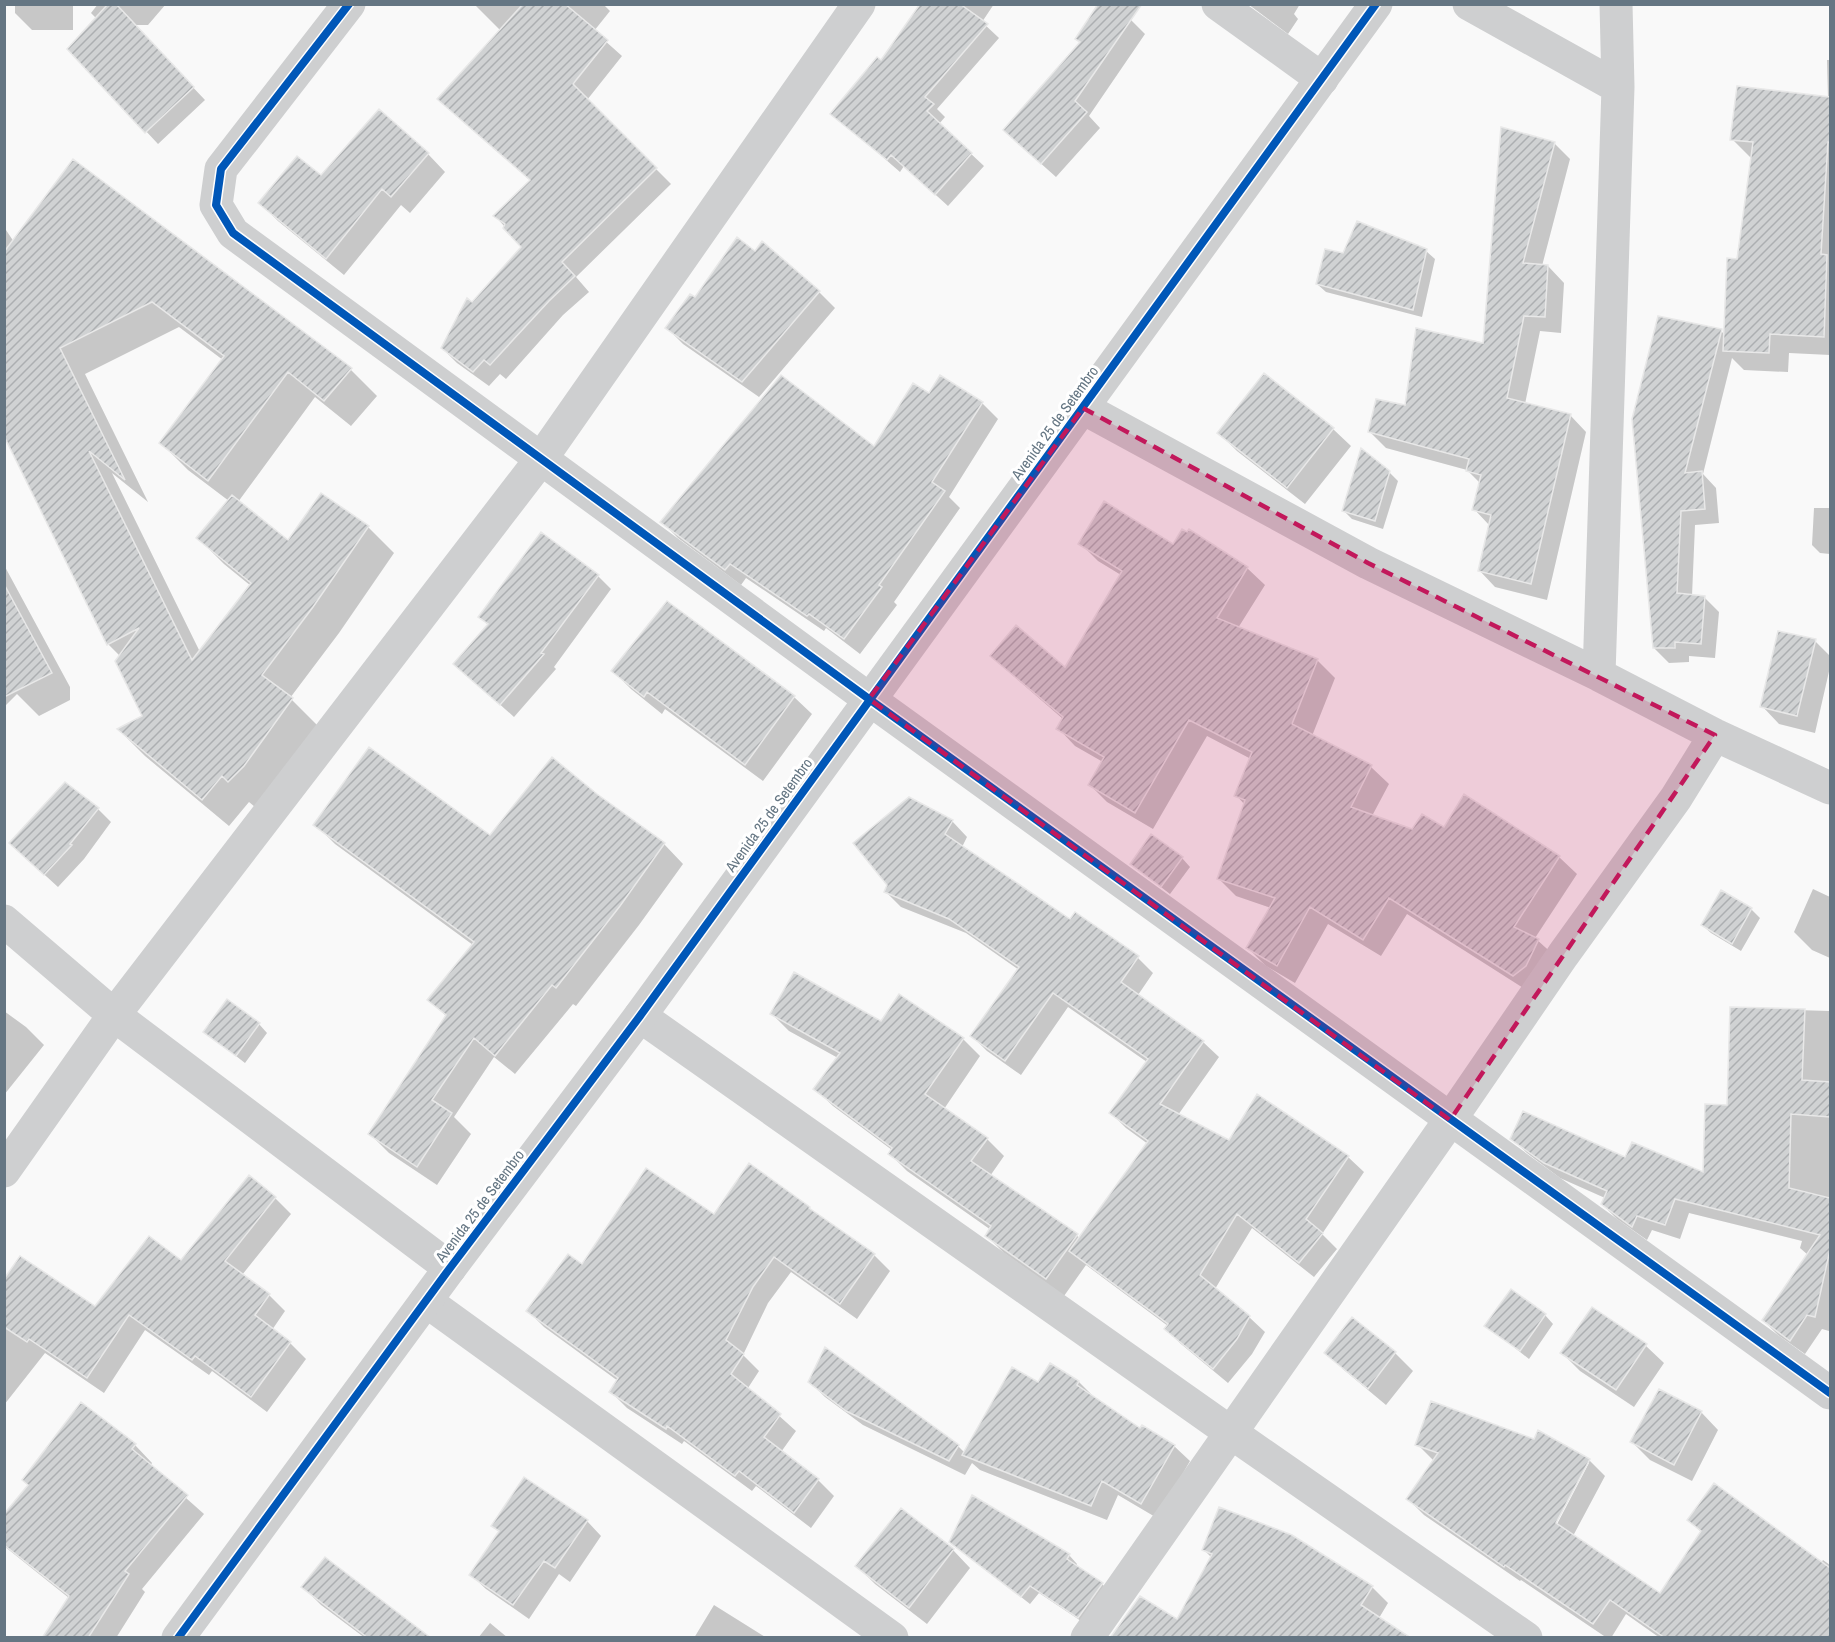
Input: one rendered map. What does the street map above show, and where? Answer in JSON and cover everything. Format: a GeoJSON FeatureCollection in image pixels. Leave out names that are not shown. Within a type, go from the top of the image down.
{"type":"FeatureCollection","features":[{"type":"Feature","properties":{"kind":"street"},"geometry":{"type":"LineString","coordinates":[[349,4],[221,169],[216,205],[233,233],[869,699],[1830,1393]]}},
{"type":"Feature","properties":{"kind":"street"},"geometry":{"type":"LineString","coordinates":[[4,1171],[114,1015],[541,459],[859,4]]}},
{"type":"Feature","properties":{"kind":"street"},"geometry":{"type":"LineString","coordinates":[[1218,4],[1322,79]]}},
{"type":"Feature","properties":{"kind":"street","name":"Avenida 25 de Setembro"},"geometry":{"type":"LineString","coordinates":[[178,1638],[450,1268],[640,1016],[1376,4]]}},
{"type":"Feature","properties":{"kind":"street"},"geometry":{"type":"LineString","coordinates":[[1469,4],[1618,87]]}},
{"type":"Feature","properties":{"kind":"street"},"geometry":{"type":"LineString","coordinates":[[1599,675],[1618,87],[1616,4]]}},
{"type":"Feature","properties":{"kind":"street"},"geometry":{"type":"LineString","coordinates":[[1083,408],[1368,563],[1599,675],[1715,735],[1830,788]]}},
{"type":"Feature","properties":{"kind":"street"},"geometry":{"type":"LineString","coordinates":[[1087,1638],[1563,955],[1676,798],[1715,735]]}},
{"type":"Feature","properties":{"kind":"street"},"geometry":{"type":"LineString","coordinates":[[4,921],[114,1015],[450,1268]]}},
{"type":"Feature","properties":{"kind":"street"},"geometry":{"type":"LineString","coordinates":[[640,1016],[1526,1638]]}},
{"type":"Feature","properties":{"kind":"street"},"geometry":{"type":"LineString","coordinates":[[426,1301],[892,1638]]}},
{"type":"Feature","properties":{"kind":"highlighted area"},"geometry":{"type":"Polygon","coordinates":[[[1083,408],[1368,563],[1715,735],[1450,1120],[869,699],[1083,408]]]}},
{"type":"Feature","properties":{"kind":"building"},"geometry":{"type":"Polygon","coordinates":[[[108,4],[116,4],[194,87],[145,133],[67,49],[108,4]]]}},
{"type":"Feature","properties":{"kind":"building"},"geometry":{"type":"Polygon","coordinates":[[[523,4],[565,4],[608,40],[573,84],[657,168],[562,262],[575,276],[490,365],[484,360],[473,372],[441,348],[467,298],[472,302],[521,247],[503,228],[505,224],[493,216],[530,180],[437,99],[523,4]]]}},
{"type":"Feature","properties":{"kind":"building"},"geometry":{"type":"Polygon","coordinates":[[[920,4],[960,4],[988,24],[925,97],[934,104],[927,111],[972,153],[935,195],[891,155],[887,160],[830,114],[877,57],[881,60],[920,4]]]}},
{"type":"Feature","properties":{"kind":"building"},"geometry":{"type":"Polygon","coordinates":[[[1098,4],[1142,4],[1075,101],[1087,112],[1041,164],[1003,130],[1080,42],[1075,39],[1098,4]]]}},
{"type":"Feature","properties":{"kind":"building"},"geometry":{"type":"Polygon","coordinates":[[[1737,86],[1830,97],[1830,142],[1828,142],[1821,254],[1827,255],[1824,337],[1770,334],[1769,353],[1723,351],[1727,258],[1737,259],[1753,142],[1730,140],[1737,86]]]}},
{"type":"Feature","properties":{"kind":"building"},"geometry":{"type":"Polygon","coordinates":[[[379,109],[429,153],[391,197],[382,189],[326,259],[258,203],[297,156],[321,175],[379,109]]]}},
{"type":"Feature","properties":{"kind":"building"},"geometry":{"type":"Polygon","coordinates":[[[1501,127],[1555,142],[1523,263],[1548,265],[1545,317],[1524,316],[1507,398],[1571,414],[1531,584],[1478,571],[1491,515],[1472,510],[1481,475],[1466,471],[1469,459],[1368,432],[1376,399],[1405,405],[1416,328],[1483,343],[1501,127]]]}},
{"type":"Feature","properties":{"kind":"building"},"geometry":{"type":"Polygon","coordinates":[[[73,159],[352,368],[324,401],[288,372],[208,481],[159,443],[224,356],[152,302],[60,348],[125,480],[89,451],[192,660],[251,583],[196,538],[232,495],[288,540],[321,493],[369,526],[262,675],[293,698],[244,766],[228,782],[222,776],[202,800],[117,729],[142,716],[115,661],[139,628],[107,645],[4,436],[4,252],[73,159]]]}},
{"type":"Feature","properties":{"kind":"building"},"geometry":{"type":"Polygon","coordinates":[[[1357,221],[1427,249],[1413,310],[1316,284],[1325,249],[1343,253],[1357,221]]]}},
{"type":"Feature","properties":{"kind":"building"},"geometry":{"type":"Polygon","coordinates":[[[737,237],[755,251],[762,241],[820,291],[742,382],[665,328],[690,294],[695,297],[737,237]]]}},
{"type":"Feature","properties":{"kind":"building"},"geometry":{"type":"Polygon","coordinates":[[[1658,316],[1722,329],[1685,473],[1702,471],[1705,509],[1681,511],[1677,593],[1705,596],[1701,644],[1675,642],[1675,648],[1653,648],[1632,419],[1658,316]]]}},
{"type":"Feature","properties":{"kind":"building"},"geometry":{"type":"Polygon","coordinates":[[[1264,373],[1334,428],[1287,488],[1217,433],[1264,373]]]}},
{"type":"Feature","properties":{"kind":"building"},"geometry":{"type":"Polygon","coordinates":[[[781,375],[874,446],[913,383],[929,393],[940,375],[983,402],[932,482],[945,491],[879,585],[882,587],[844,639],[730,564],[725,570],[660,522],[781,375]]]}},
{"type":"Feature","properties":{"kind":"building"},"geometry":{"type":"Polygon","coordinates":[[[1361,448],[1390,471],[1375,521],[1342,511],[1361,448]]]}},
{"type":"Feature","properties":{"kind":"building"},"geometry":{"type":"Polygon","coordinates":[[[1104,501],[1173,544],[1182,529],[1187,532],[1189,529],[1248,567],[1217,618],[1318,659],[1292,724],[1372,765],[1351,807],[1412,829],[1422,814],[1444,827],[1464,794],[1560,856],[1514,927],[1539,939],[1526,966],[1513,976],[1389,898],[1363,940],[1310,907],[1277,966],[1246,948],[1275,898],[1217,879],[1245,800],[1234,796],[1252,752],[1189,720],[1135,813],[1088,785],[1104,757],[1056,729],[1063,717],[990,656],[1016,625],[1065,667],[1122,571],[1078,544],[1104,501]]]}},
{"type":"Feature","properties":{"kind":"building"},"geometry":{"type":"Polygon","coordinates":[[[541,532],[599,575],[541,653],[544,654],[500,705],[453,664],[488,624],[478,617],[541,532]]]}},
{"type":"Feature","properties":{"kind":"building"},"geometry":{"type":"Polygon","coordinates":[[[4,584],[52,673],[4,697],[4,584]]]}},
{"type":"Feature","properties":{"kind":"building"},"geometry":{"type":"Polygon","coordinates":[[[667,601],[795,696],[745,765],[647,692],[644,697],[611,671],[667,601]]]}},
{"type":"Feature","properties":{"kind":"building"},"geometry":{"type":"Polygon","coordinates":[[[1778,631],[1816,639],[1797,716],[1760,707],[1778,631]]]}},
{"type":"Feature","properties":{"kind":"building"},"geometry":{"type":"Polygon","coordinates":[[[369,747],[490,835],[552,757],[597,794],[665,843],[620,906],[556,988],[552,985],[495,1056],[474,1038],[432,1100],[452,1113],[417,1167],[368,1134],[446,1015],[427,1000],[474,942],[313,825],[369,747]]]}},
{"type":"Feature","properties":{"kind":"building"},"geometry":{"type":"Polygon","coordinates":[[[65,782],[99,808],[70,844],[72,845],[44,875],[9,843],[65,782]]]}},
{"type":"Feature","properties":{"kind":"building"},"geometry":{"type":"Polygon","coordinates":[[[909,797],[953,820],[945,834],[1070,919],[1075,912],[1139,956],[1121,982],[1204,1041],[1160,1104],[1229,1140],[1257,1094],[1349,1156],[1306,1219],[1323,1233],[1299,1263],[1237,1214],[1200,1275],[1250,1316],[1237,1339],[1213,1369],[1164,1329],[1168,1324],[1069,1251],[1148,1141],[1109,1113],[1148,1059],[1053,993],[1005,1061],[970,1036],[1019,967],[949,919],[884,892],[887,885],[853,843],[909,797]]]}},
{"type":"Feature","properties":{"kind":"building"},"geometry":{"type":"Polygon","coordinates":[[[1151,834],[1183,857],[1161,887],[1130,864],[1151,834]]]}},
{"type":"Feature","properties":{"kind":"building"},"geometry":{"type":"Polygon","coordinates":[[[1721,890],[1752,908],[1732,944],[1701,925],[1721,890]]]}},
{"type":"Feature","properties":{"kind":"building"},"geometry":{"type":"Polygon","coordinates":[[[794,972],[881,1021],[899,994],[964,1038],[925,1094],[988,1138],[971,1161],[1078,1234],[1046,1279],[985,1236],[991,1226],[888,1154],[892,1148],[813,1089],[840,1053],[770,1014],[794,972]]]}},
{"type":"Feature","properties":{"kind":"building"},"geometry":{"type":"Polygon","coordinates":[[[227,999],[260,1023],[236,1056],[203,1032],[227,999]]]}},
{"type":"Feature","properties":{"kind":"building"},"geometry":{"type":"Polygon","coordinates":[[[1730,1007],[1805,1009],[1802,1080],[1830,1082],[1830,1117],[1791,1114],[1789,1188],[1830,1198],[1830,1250],[1815,1317],[1807,1315],[1790,1341],[1762,1320],[1820,1235],[1675,1199],[1665,1225],[1637,1216],[1632,1227],[1601,1204],[1607,1191],[1544,1163],[1510,1139],[1523,1111],[1625,1157],[1632,1142],[1703,1172],[1705,1104],[1727,1105],[1730,1007]]]}},
{"type":"Feature","properties":{"kind":"building"},"geometry":{"type":"Polygon","coordinates":[[[749,1163],[875,1254],[840,1304],[774,1257],[753,1287],[726,1340],[744,1354],[731,1374],[781,1414],[764,1437],[819,1479],[794,1513],[739,1471],[735,1476],[667,1426],[666,1429],[609,1392],[618,1378],[526,1311],[568,1254],[582,1264],[646,1168],[714,1214],[749,1163]]]}},
{"type":"Feature","properties":{"kind":"building"},"geometry":{"type":"Polygon","coordinates":[[[249,1175],[276,1197],[225,1261],[270,1294],[255,1315],[291,1342],[251,1397],[195,1356],[192,1360],[129,1315],[87,1378],[29,1339],[27,1342],[4,1327],[4,1279],[20,1256],[95,1306],[149,1236],[181,1260],[249,1175]]]}},
{"type":"Feature","properties":{"kind":"building"},"geometry":{"type":"Polygon","coordinates":[[[1511,1289],[1546,1314],[1520,1351],[1484,1326],[1511,1289]]]}},
{"type":"Feature","properties":{"kind":"building"},"geometry":{"type":"Polygon","coordinates":[[[1592,1307],[1647,1344],[1616,1390],[1560,1353],[1592,1307]]]}},
{"type":"Feature","properties":{"kind":"building"},"geometry":{"type":"Polygon","coordinates":[[[1352,1317],[1396,1352],[1368,1389],[1324,1353],[1352,1317]]]}},
{"type":"Feature","properties":{"kind":"building"},"geometry":{"type":"Polygon","coordinates":[[[825,1347],[959,1445],[949,1461],[846,1411],[808,1382],[825,1347]]]}},
{"type":"Feature","properties":{"kind":"building"},"geometry":{"type":"Polygon","coordinates":[[[1050,1363],[1079,1381],[1077,1385],[1140,1428],[1142,1425],[1175,1445],[1141,1504],[1102,1481],[1091,1506],[962,1455],[1012,1367],[1038,1382],[1050,1363]]]}},
{"type":"Feature","properties":{"kind":"building"},"geometry":{"type":"Polygon","coordinates":[[[1659,1389],[1702,1411],[1674,1465],[1630,1442],[1659,1389]]]}},
{"type":"Feature","properties":{"kind":"building"},"geometry":{"type":"Polygon","coordinates":[[[1431,1401],[1534,1439],[1538,1430],[1590,1459],[1556,1523],[1660,1593],[1701,1531],[1687,1520],[1714,1483],[1830,1568],[1830,1638],[1665,1638],[1610,1600],[1593,1624],[1505,1565],[1504,1567],[1406,1499],[1438,1453],[1415,1445],[1431,1401]]]}},
{"type":"Feature","properties":{"kind":"building"},"geometry":{"type":"Polygon","coordinates":[[[81,1402],[136,1444],[132,1449],[188,1495],[125,1571],[129,1574],[88,1638],[42,1638],[69,1596],[4,1545],[4,1514],[28,1485],[22,1480],[81,1402]]]}},
{"type":"Feature","properties":{"kind":"building"},"geometry":{"type":"Polygon","coordinates":[[[524,1477],[588,1520],[555,1568],[544,1561],[513,1605],[469,1575],[499,1531],[491,1526],[524,1477]]]}},
{"type":"Feature","properties":{"kind":"building"},"geometry":{"type":"Polygon","coordinates":[[[972,1495],[1070,1554],[1067,1559],[1103,1583],[1078,1618],[1030,1586],[1021,1597],[949,1542],[972,1495]]]}},
{"type":"Feature","properties":{"kind":"building"},"geometry":{"type":"Polygon","coordinates":[[[1219,1507],[1292,1535],[1373,1586],[1361,1605],[1411,1638],[1110,1638],[1140,1596],[1177,1619],[1212,1554],[1202,1550],[1219,1507]]]}},
{"type":"Feature","properties":{"kind":"building"},"geometry":{"type":"Polygon","coordinates":[[[901,1508],[954,1549],[909,1608],[855,1566],[901,1508]]]}},
{"type":"Feature","properties":{"kind":"building"},"geometry":{"type":"Polygon","coordinates":[[[325,1557],[431,1638],[368,1638],[301,1587],[325,1557]]]}},
{"type":"Feature","properties":{"kind":"cycle path"},"geometry":{"type":"LineString","coordinates":[[349,4],[221,169],[216,205],[233,233],[869,699],[1830,1393]]}},
{"type":"Feature","properties":{"kind":"cycle path"},"geometry":{"type":"LineString","coordinates":[[178,1638],[450,1268],[640,1016],[1376,4]]}}]}
